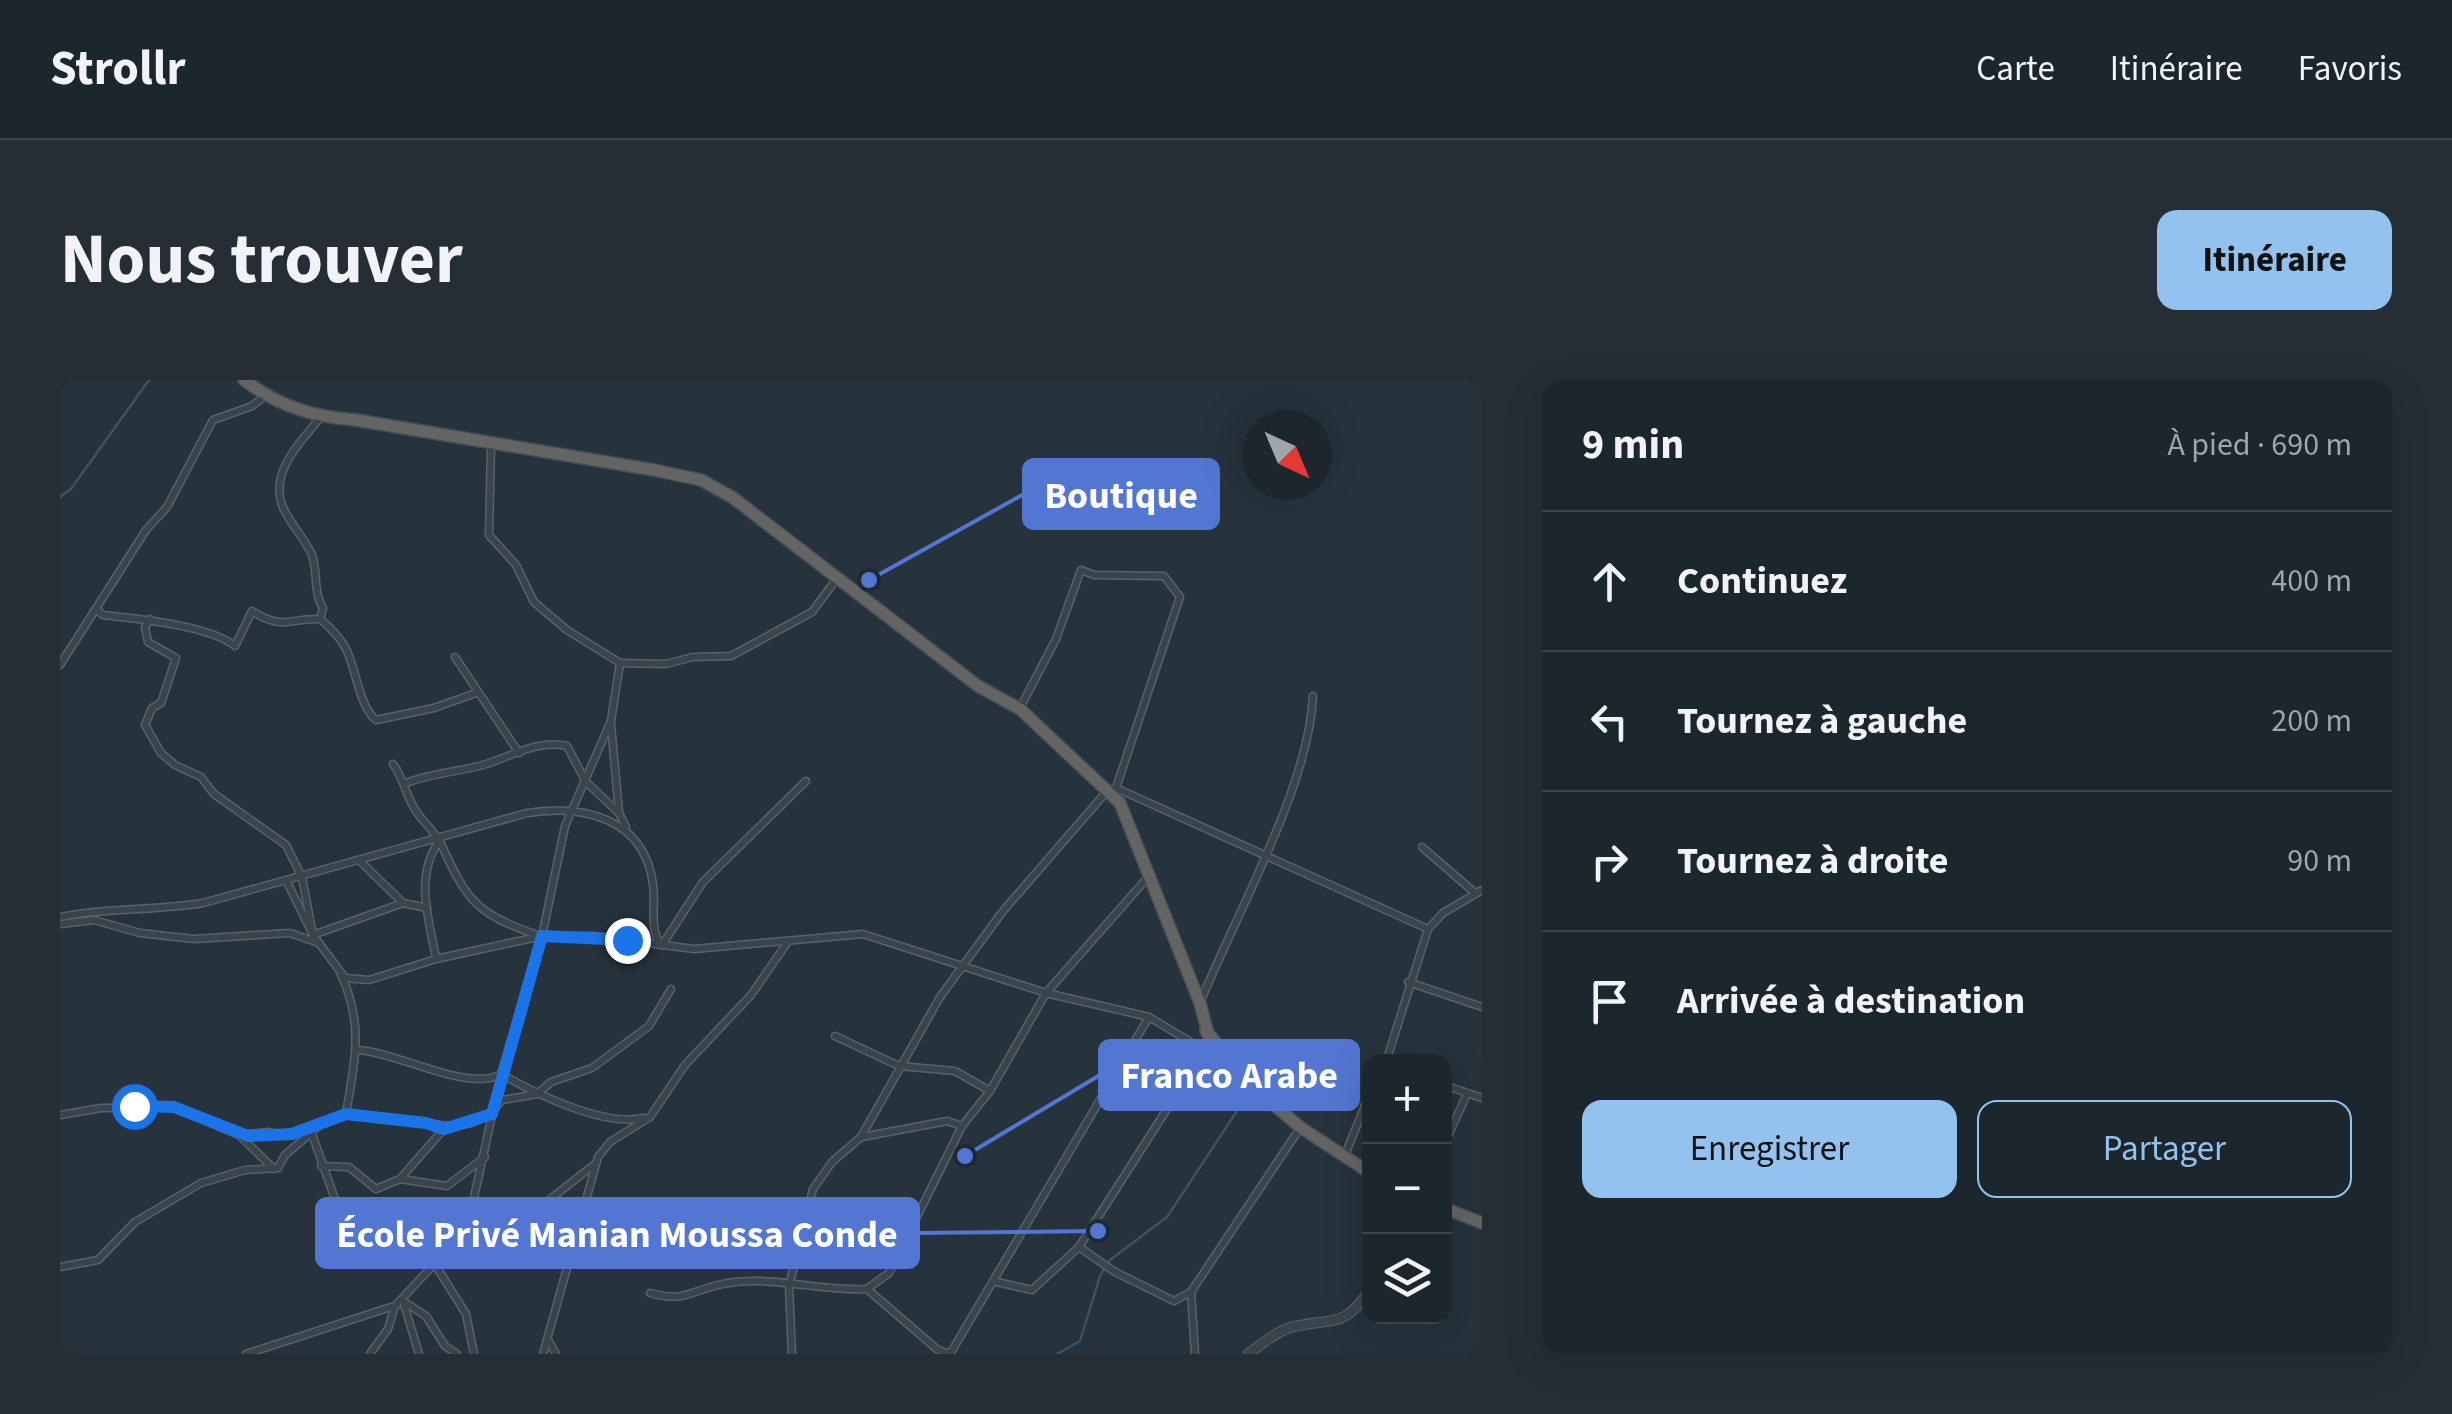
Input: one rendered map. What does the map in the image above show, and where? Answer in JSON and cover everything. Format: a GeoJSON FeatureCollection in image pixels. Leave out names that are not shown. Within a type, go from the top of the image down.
{"type":"FeatureCollection","features":[{"type":"Feature","properties":{"kind":"highway"},"geometry":{"type":"LineString","coordinates":[[244,380],[265,396],[320,418],[356,420],[702,480],[732,497],[978,686],[1020,708],[1112,789],[1125,811],[1200,1003],[1208,1041],[1300,1127],[1362,1167]]}},
{"type":"Feature","properties":{"kind":"highway"},"geometry":{"type":"LineString","coordinates":[[1452,1211],[1482,1222]]}},
{"type":"Feature","properties":{"kind":"street"},"geometry":{"type":"LineString","coordinates":[[60,665],[146,530],[168,507],[213,420],[252,406],[265,396]]}},
{"type":"Feature","properties":{"kind":"street"},"geometry":{"type":"LineString","coordinates":[[320,418],[284,464],[279,483],[283,511],[310,551],[318,583],[316,599],[322,608],[320,618]]}},
{"type":"Feature","properties":{"kind":"street"},"geometry":{"type":"LineString","coordinates":[[491,445],[490,535],[516,566],[534,602],[567,630],[620,663],[666,664],[693,657],[731,656],[812,612],[838,577]]}},
{"type":"Feature","properties":{"kind":"street"},"geometry":{"type":"LineString","coordinates":[[792,1354],[789,1286],[812,1189],[832,1162],[861,1137],[940,997],[1002,911],[1112,789],[1180,597],[1164,576],[1094,574],[1081,570],[1054,644],[1020,708]]}},
{"type":"Feature","properties":{"kind":"street"},"geometry":{"type":"LineString","coordinates":[[98,610],[103,615],[150,619],[215,634],[234,646],[252,611],[268,621],[286,624],[320,618]]}},
{"type":"Feature","properties":{"kind":"street"},"geometry":{"type":"LineString","coordinates":[[320,618],[340,637],[358,676],[366,708],[376,720],[434,708],[476,693]]}},
{"type":"Feature","properties":{"kind":"street"},"geometry":{"type":"LineString","coordinates":[[150,619],[145,628],[148,642],[176,658],[161,703],[152,708],[145,725],[162,754],[201,777],[214,794],[286,845],[302,877],[313,936]]}},
{"type":"Feature","properties":{"kind":"street"},"geometry":{"type":"LineString","coordinates":[[454,658],[519,752]]}},
{"type":"Feature","properties":{"kind":"street"},"geometry":{"type":"LineString","coordinates":[[463,1248],[501,1074],[542,936],[571,810],[611,721],[620,663]]}},
{"type":"Feature","properties":{"kind":"street"},"geometry":{"type":"LineString","coordinates":[[1200,1003],[1267,852],[1312,723],[1313,696]]}},
{"type":"Feature","properties":{"kind":"street"},"geometry":{"type":"LineString","coordinates":[[611,721],[619,814],[627,831],[646,853],[653,882],[653,933],[661,945]]}},
{"type":"Feature","properties":{"kind":"street"},"geometry":{"type":"LineString","coordinates":[[406,783],[536,744],[567,746],[586,782],[619,814]]}},
{"type":"Feature","properties":{"kind":"street"},"geometry":{"type":"LineString","coordinates":[[393,764],[406,783],[410,802],[440,840],[457,884],[492,918],[542,936]]}},
{"type":"Feature","properties":{"kind":"street"},"geometry":{"type":"LineString","coordinates":[[661,945],[702,882],[806,781]]}},
{"type":"Feature","properties":{"kind":"street"},"geometry":{"type":"LineString","coordinates":[[1112,789],[1267,852],[1428,928]]}},
{"type":"Feature","properties":{"kind":"street"},"geometry":{"type":"LineString","coordinates":[[60,920],[110,907],[171,909],[361,862],[527,813],[571,810],[601,814],[627,831]]}},
{"type":"Feature","properties":{"kind":"street"},"geometry":{"type":"LineString","coordinates":[[436,959],[423,881],[428,858],[440,840]]}},
{"type":"Feature","properties":{"kind":"street"},"geometry":{"type":"LineString","coordinates":[[1388,1054],[1428,928],[1479,892],[1422,847]]}},
{"type":"Feature","properties":{"kind":"street"},"geometry":{"type":"LineString","coordinates":[[361,862],[403,903]]}},
{"type":"Feature","properties":{"kind":"street"},"geometry":{"type":"LineString","coordinates":[[650,1293],[676,1300],[718,1285],[752,1280],[789,1286],[867,1289],[889,1273],[962,1126],[990,1091],[1046,992],[1149,876]]}},
{"type":"Feature","properties":{"kind":"street"},"geometry":{"type":"LineString","coordinates":[[286,880],[313,936],[354,1002],[358,1050],[346,1114]]}},
{"type":"Feature","properties":{"kind":"street"},"geometry":{"type":"LineString","coordinates":[[313,936],[403,903],[427,908]]}},
{"type":"Feature","properties":{"kind":"street"},"geometry":{"type":"LineString","coordinates":[[60,920],[94,920],[140,933],[194,940],[290,933],[320,943]]}},
{"type":"Feature","properties":{"kind":"street"},"geometry":{"type":"LineString","coordinates":[[340,974],[369,980],[436,959],[542,936],[595,936],[694,949],[863,934],[1046,992],[1149,1016],[1208,1041],[1079,1247],[1032,1290],[996,1282]]}},
{"type":"Feature","properties":{"kind":"street"},"geometry":{"type":"LineString","coordinates":[[370,1354],[388,1329],[395,1306],[438,1263],[544,1204],[596,1163],[610,1142],[650,1117],[684,1065],[751,995],[788,942]]}},
{"type":"Feature","properties":{"kind":"street"},"geometry":{"type":"LineString","coordinates":[[1408,982],[1482,1008]]}},
{"type":"Feature","properties":{"kind":"street"},"geometry":{"type":"LineString","coordinates":[[321,1166],[350,1168],[376,1190],[400,1180],[444,1129],[492,1114],[502,1100],[537,1094],[550,1082],[592,1068],[638,1036],[670,989]]}},
{"type":"Feature","properties":{"kind":"street"},"geometry":{"type":"LineString","coordinates":[[867,1289],[938,1350],[950,1354],[996,1282],[1149,1016]]}},
{"type":"Feature","properties":{"kind":"street"},"geometry":{"type":"LineString","coordinates":[[836,1036],[900,1066],[955,1071],[990,1091]]}},
{"type":"Feature","properties":{"kind":"street"},"geometry":{"type":"LineString","coordinates":[[358,1050],[386,1053],[468,1078],[492,1080],[501,1074]]}},
{"type":"Feature","properties":{"kind":"street"},"geometry":{"type":"LineString","coordinates":[[501,1074],[537,1094],[618,1118],[650,1117]]}},
{"type":"Feature","properties":{"kind":"street"},"geometry":{"type":"LineString","coordinates":[[1452,1088],[1482,1098]]}},
{"type":"Feature","properties":{"kind":"street"},"geometry":{"type":"LineString","coordinates":[[1444,1144],[1466,1094]]}},
{"type":"Feature","properties":{"kind":"street"},"geometry":{"type":"LineString","coordinates":[[60,1115],[101,1108],[174,1107],[239,1135],[274,1170]]}},
{"type":"Feature","properties":{"kind":"street"},"geometry":{"type":"LineString","coordinates":[[1345,1155],[1362,1113]]}},
{"type":"Feature","properties":{"kind":"street"},"geometry":{"type":"LineString","coordinates":[[239,1135],[268,1132],[285,1136],[346,1114],[426,1123],[444,1129]]}},
{"type":"Feature","properties":{"kind":"street"},"geometry":{"type":"LineString","coordinates":[[861,1137],[946,1121],[962,1126]]}},
{"type":"Feature","properties":{"kind":"street"},"geometry":{"type":"LineString","coordinates":[[274,1170],[284,1155],[319,1126]]}},
{"type":"Feature","properties":{"kind":"street"},"geometry":{"type":"LineString","coordinates":[[1079,1247],[1100,1264],[1174,1302],[1191,1292],[1300,1127]]}},
{"type":"Feature","properties":{"kind":"street"},"geometry":{"type":"LineString","coordinates":[[312,1134],[342,1219],[395,1230],[438,1263],[466,1314],[474,1354]]}},
{"type":"Feature","properties":{"kind":"street"},"geometry":{"type":"LineString","coordinates":[[400,1180],[447,1186],[486,1156]]}},
{"type":"Feature","properties":{"kind":"street"},"geometry":{"type":"LineString","coordinates":[[543,1354],[596,1163]]}},
{"type":"Feature","properties":{"kind":"street"},"geometry":{"type":"LineString","coordinates":[[60,1266],[98,1260],[135,1222],[201,1183],[245,1170],[274,1170]]}},
{"type":"Feature","properties":{"kind":"street"},"geometry":{"type":"LineString","coordinates":[[1191,1292],[1195,1354]]}},
{"type":"Feature","properties":{"kind":"street"},"geometry":{"type":"LineString","coordinates":[[246,1354],[403,1301]]}},
{"type":"Feature","properties":{"kind":"street"},"geometry":{"type":"LineString","coordinates":[[403,1301],[420,1354]]}},
{"type":"Feature","properties":{"kind":"street"},"geometry":{"type":"LineString","coordinates":[[403,1301],[426,1316],[445,1346],[456,1354]]}},
{"type":"Feature","properties":{"kind":"street"},"geometry":{"type":"LineString","coordinates":[[1248,1354],[1294,1326],[1326,1325],[1352,1315],[1362,1301]]}},
{"type":"Feature","properties":{"kind":"street"},"geometry":{"type":"LineString","coordinates":[[548,1339],[556,1354]]}},
{"type":"Feature","properties":{"kind":"waterway"},"geometry":{"type":"LineString","coordinates":[[60,497],[71,489],[149,380]]}},
{"type":"Feature","properties":{"kind":"waterway"},"geometry":{"type":"LineString","coordinates":[[1057,1354],[1080,1341],[1100,1276],[1110,1260],[1167,1217],[1237,1111]]}},
{"type":"Feature","properties":{"kind":"place","name":"Boutique"},"geometry":{"type":"Point","coordinates":[869,580]}},
{"type":"Feature","properties":{"kind":"place","name":"Franco Arabe"},"geometry":{"type":"Point","coordinates":[965,1156]}},
{"type":"Feature","properties":{"kind":"place","name":"École Privé Manian Moussa Conde"},"geometry":{"type":"Point","coordinates":[1098,1231]}},
{"type":"Feature","properties":{"kind":"route"},"geometry":{"type":"LineString","coordinates":[[134,1106],[174,1107],[248,1136],[268,1132],[285,1136],[346,1114],[426,1123],[444,1129],[476,1122],[492,1114],[542,936],[627,940]]}}]}
